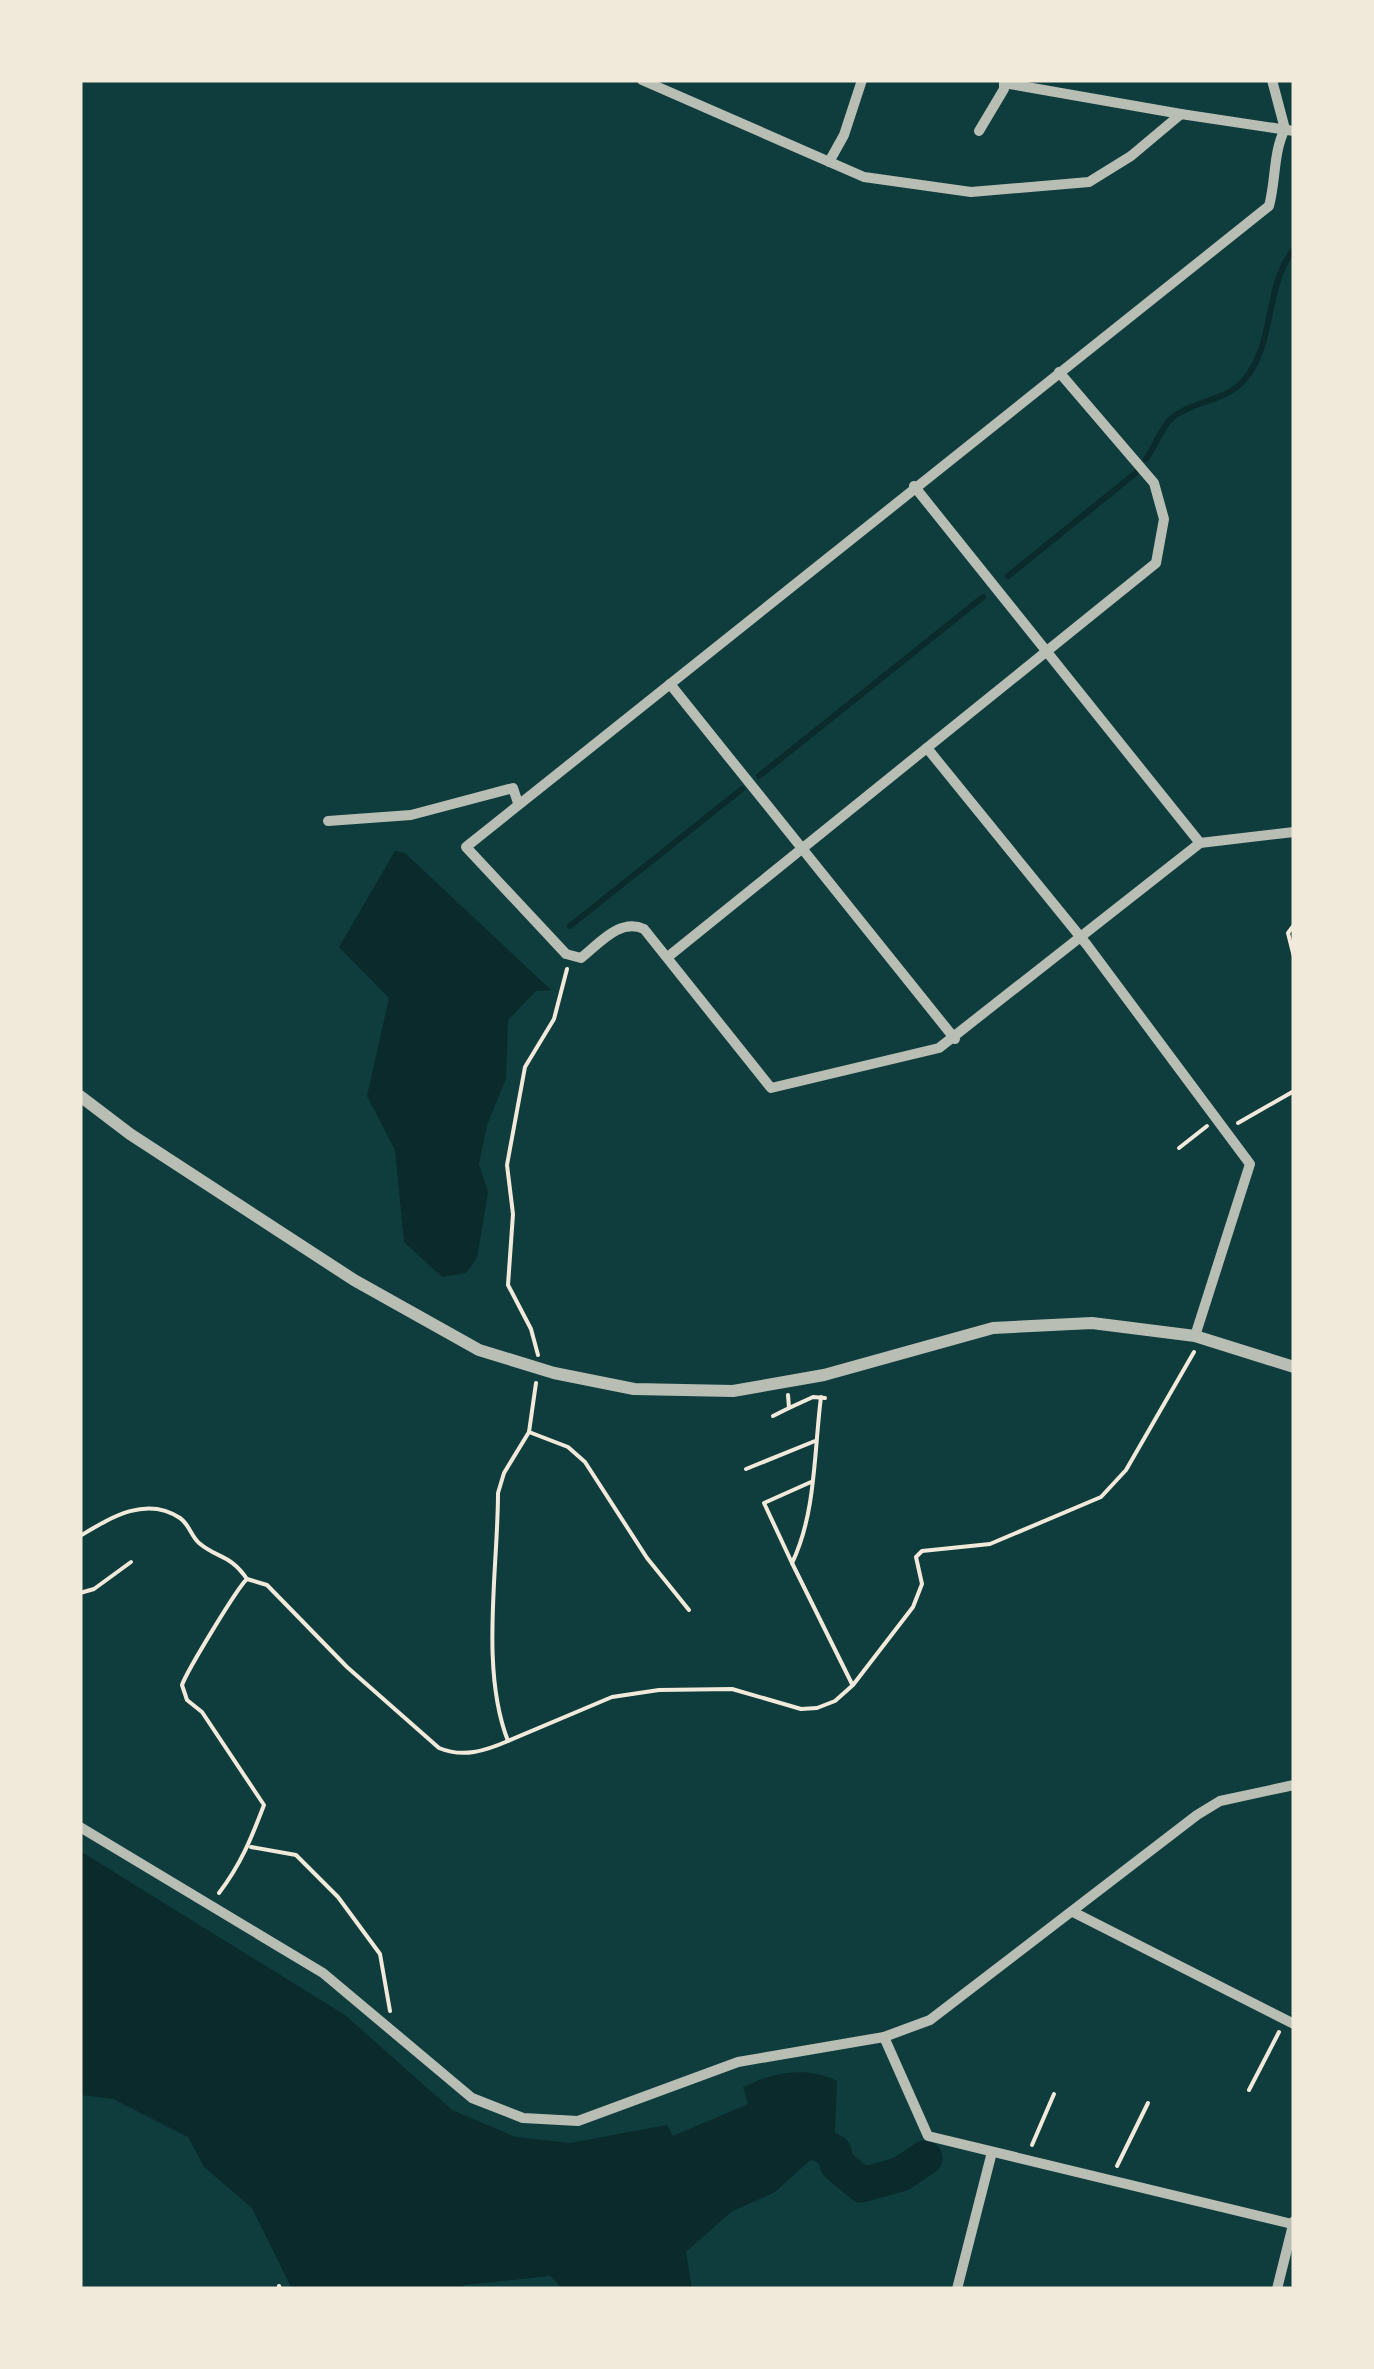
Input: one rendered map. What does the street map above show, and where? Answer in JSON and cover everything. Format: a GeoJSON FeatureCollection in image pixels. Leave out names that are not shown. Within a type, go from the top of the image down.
{"type":"FeatureCollection","features":[{"type":"Feature","properties":{"kind":"street"},"geometry":{"type":"LineString","coordinates":[[642,80],[828,162],[892,184],[971,192],[1089,182],[1131,156],[1181,114]]}},
{"type":"Feature","properties":{"kind":"street"},"geometry":{"type":"LineString","coordinates":[[828,162],[844,135],[862,80]]}},
{"type":"Feature","properties":{"kind":"street"},"geometry":{"type":"LineString","coordinates":[[1272,80],[1289,130]]}},
{"type":"Feature","properties":{"kind":"street"},"geometry":{"type":"LineString","coordinates":[[979,131],[1004,81],[1289,130]]}},
{"type":"Feature","properties":{"kind":"street"},"geometry":{"type":"LineString","coordinates":[[1289,130],[1277,144],[1277,175],[1269,206],[466,846],[571,955],[580,958],[632,924],[644,930],[669,956],[772,1088],[939,1048],[1200,843],[1294,832]]}},
{"type":"Feature","properties":{"kind":"street"},"geometry":{"type":"LineString","coordinates":[[669,956],[1156,563],[1164,519],[1154,483],[1059,372]]}},
{"type":"Feature","properties":{"kind":"street"},"geometry":{"type":"LineString","coordinates":[[914,486],[1200,843]]}},
{"type":"Feature","properties":{"kind":"street"},"geometry":{"type":"LineString","coordinates":[[670,684],[955,1038]]}},
{"type":"Feature","properties":{"kind":"street"},"geometry":{"type":"LineString","coordinates":[[927,748],[1250,1164],[1198,1337]]}},
{"type":"Feature","properties":{"kind":"street"},"geometry":{"type":"LineString","coordinates":[[328,821],[411,815],[512,788],[518,803]]}},
{"type":"Feature","properties":{"kind":"street"},"geometry":{"type":"LineString","coordinates":[[80,1096],[130,1134],[354,1280],[479,1350],[537,1368],[664,1392],[733,1390],[787,1382],[993,1328],[1092,1323],[1198,1337],[1294,1367]]}},
{"type":"Feature","properties":{"kind":"street"},"geometry":{"type":"LineString","coordinates":[[80,1826],[323,1973],[472,2098],[522,2118],[578,2122],[738,2062],[884,2038],[930,2020],[1220,1801],[1294,1785]]}},
{"type":"Feature","properties":{"kind":"street"},"geometry":{"type":"LineString","coordinates":[[1073,1912],[1290,2022]]}},
{"type":"Feature","properties":{"kind":"street"},"geometry":{"type":"LineString","coordinates":[[884,2038],[928,2136],[1293,2222],[1277,2289]]}},
{"type":"Feature","properties":{"kind":"street"},"geometry":{"type":"LineString","coordinates":[[957,2289],[992,2152]]}},
{"type":"Feature","properties":{"kind":"path"},"geometry":{"type":"LineString","coordinates":[[1294,925],[1288,933],[1294,957]]}},
{"type":"Feature","properties":{"kind":"path"},"geometry":{"type":"LineString","coordinates":[[508,1741],[500,1718],[495,1653],[498,1493],[504,1473],[529,1432],[537,1346],[508,1285],[514,1214],[507,1165],[526,1067],[554,1019],[571,955]]}},
{"type":"Feature","properties":{"kind":"path"},"geometry":{"type":"LineString","coordinates":[[1226,1132],[1268,1102],[1294,1092]]}},
{"type":"Feature","properties":{"kind":"path"},"geometry":{"type":"LineString","coordinates":[[1179,1148],[1216,1119]]}},
{"type":"Feature","properties":{"kind":"path"},"geometry":{"type":"LineString","coordinates":[[80,1536],[120,1514],[156,1508],[179,1516],[195,1539],[231,1558],[247,1579],[268,1585],[347,1667],[439,1748],[458,1753],[479,1752],[626,1693],[732,1689],[801,1709],[834,1701],[853,1685],[921,1593],[916,1558],[922,1551],[990,1544],[1101,1497],[1126,1470],[1198,1337]]}},
{"type":"Feature","properties":{"kind":"path"},"geometry":{"type":"LineString","coordinates":[[787,1382],[788,1408]]}},
{"type":"Feature","properties":{"kind":"path"},"geometry":{"type":"LineString","coordinates":[[773,1416],[823,1398],[803,1540],[792,1562]]}},
{"type":"Feature","properties":{"kind":"path"},"geometry":{"type":"LineString","coordinates":[[529,1432],[568,1447],[585,1462],[646,1558],[688,1610]]}},
{"type":"Feature","properties":{"kind":"path"},"geometry":{"type":"LineString","coordinates":[[746,1469],[816,1441]]}},
{"type":"Feature","properties":{"kind":"path"},"geometry":{"type":"LineString","coordinates":[[811,1482],[764,1503],[853,1685]]}},
{"type":"Feature","properties":{"kind":"path"},"geometry":{"type":"LineString","coordinates":[[80,1593],[94,1589],[131,1562]]}},
{"type":"Feature","properties":{"kind":"path"},"geometry":{"type":"LineString","coordinates":[[210,1905],[251,1847],[250,1832],[264,1805],[202,1712],[187,1700],[182,1685],[220,1625],[233,1594],[247,1579]]}},
{"type":"Feature","properties":{"kind":"path"},"geometry":{"type":"LineString","coordinates":[[251,1847],[296,1855],[338,1898],[384,1964],[392,2018],[387,2024]]}},
{"type":"Feature","properties":{"kind":"path"},"geometry":{"type":"LineString","coordinates":[[1249,2090],[1290,2022]]}},
{"type":"Feature","properties":{"kind":"path"},"geometry":{"type":"LineString","coordinates":[[1026,2160],[1054,2094]]}},
{"type":"Feature","properties":{"kind":"path"},"geometry":{"type":"LineString","coordinates":[[1111,2180],[1148,2103]]}},
{"type":"Feature","properties":{"kind":"water"},"geometry":{"type":"Polygon","coordinates":[[[395,851],[405,853],[551,990],[536,991],[508,1020],[506,1079],[487,1125],[479,1164],[488,1192],[477,1258],[466,1273],[442,1277],[404,1242],[395,1150],[367,1096],[389,998],[339,947],[395,851]]]}},
{"type":"Feature","properties":{"kind":"water"},"geometry":{"type":"Polygon","coordinates":[[[80,1851],[345,2015],[452,2110],[516,2137],[570,2143],[667,2125],[673,2136],[748,2104],[743,2087],[766,2078],[802,2072],[837,2081],[834,2152],[809,2161],[775,2192],[731,2212],[686,2252],[692,2289],[563,2289],[550,2276],[464,2285],[460,2289],[292,2289],[252,2208],[204,2167],[188,2137],[113,2099],[80,2095],[80,1851]]]}},
{"type":"Feature","properties":{"kind":"waterway"},"geometry":{"type":"LineString","coordinates":[[1146,459],[1171,419],[1229,392],[1245,379],[1262,348],[1278,280],[1294,249]]}},
{"type":"Feature","properties":{"kind":"waterway"},"geometry":{"type":"LineString","coordinates":[[1008,576],[1137,472]]}},
{"type":"Feature","properties":{"kind":"waterway"},"geometry":{"type":"LineString","coordinates":[[759,776],[983,597]]}},
{"type":"Feature","properties":{"kind":"waterway"},"geometry":{"type":"LineString","coordinates":[[570,926],[742,789]]}},
{"type":"Feature","properties":{"kind":"waterway"},"geometry":{"type":"LineString","coordinates":[[793,2129],[834,2152],[837,2164],[862,2185],[901,2174],[925,2158]]}}]}
